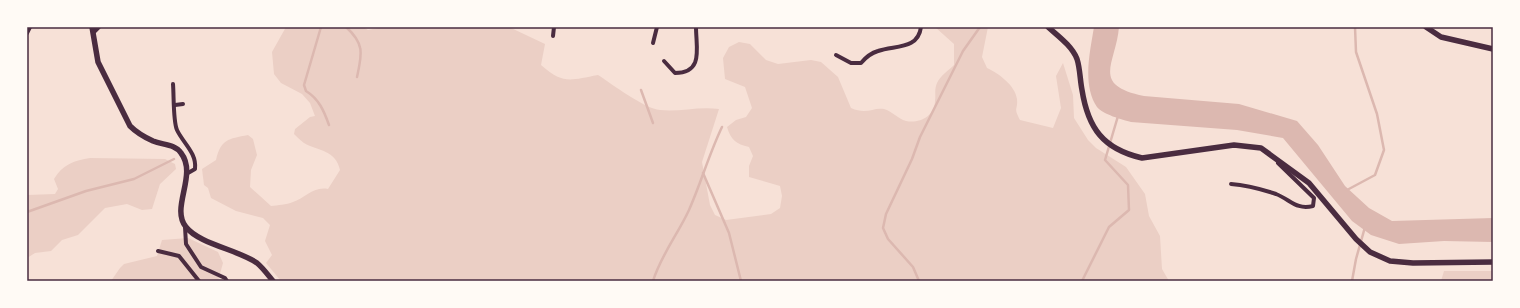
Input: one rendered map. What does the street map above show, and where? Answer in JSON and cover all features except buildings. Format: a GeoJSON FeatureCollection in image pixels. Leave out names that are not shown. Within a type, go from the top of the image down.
{"type":"FeatureCollection","features":[{"type":"Feature","properties":{"kind":"main road"},"geometry":{"type":"LineString","coordinates":[[1048,27],[1068,46],[1077,58],[1086,111],[1092,126],[1109,144],[1131,155],[1148,158],[1234,145],[1261,148],[1309,183],[1356,239],[1370,252],[1390,261],[1398,262],[1493,262]]}},
{"type":"Feature","properties":{"kind":"main road"},"geometry":{"type":"LineString","coordinates":[[1426,27],[1441,37],[1493,49]]}},
{"type":"Feature","properties":{"kind":"main road"},"geometry":{"type":"LineString","coordinates":[[92,30],[98,62],[130,126],[139,134],[154,141],[175,147],[184,157],[188,173],[182,210],[185,227],[194,234],[256,263],[273,281]]}},
{"type":"Feature","properties":{"kind":"street"},"geometry":{"type":"LineString","coordinates":[[27,33],[30,27]]}},
{"type":"Feature","properties":{"kind":"street"},"geometry":{"type":"LineString","coordinates":[[92,30],[99,27]]}},
{"type":"Feature","properties":{"kind":"street"},"geometry":{"type":"LineString","coordinates":[[553,36],[554,27]]}},
{"type":"Feature","properties":{"kind":"street"},"geometry":{"type":"LineString","coordinates":[[653,44],[657,27]]}},
{"type":"Feature","properties":{"kind":"street"},"geometry":{"type":"LineString","coordinates":[[664,61],[675,73],[686,73],[690,70],[695,63],[697,54],[696,27]]}},
{"type":"Feature","properties":{"kind":"street"},"geometry":{"type":"LineString","coordinates":[[836,55],[851,63],[861,63],[869,55],[880,50],[898,48],[911,44],[920,34],[921,27]]}},
{"type":"Feature","properties":{"kind":"street"},"geometry":{"type":"LineString","coordinates":[[173,84],[176,129],[189,148],[196,165],[195,169],[188,173]]}},
{"type":"Feature","properties":{"kind":"street"},"geometry":{"type":"LineString","coordinates":[[175,105],[183,104]]}},
{"type":"Feature","properties":{"kind":"street"},"geometry":{"type":"LineString","coordinates":[[1231,184],[1248,185],[1278,195],[1304,208],[1313,206],[1314,198],[1270,154]]}},
{"type":"Feature","properties":{"kind":"street"},"geometry":{"type":"LineString","coordinates":[[185,227],[186,244],[201,267],[227,281]]}},
{"type":"Feature","properties":{"kind":"street"},"geometry":{"type":"LineString","coordinates":[[158,251],[179,256],[199,281]]}},
{"type":"Feature","properties":{"kind":"shaded area"},"geometry":{"type":"Polygon","coordinates":[[[286,27],[363,27],[368,30],[383,27],[509,27],[545,44],[541,65],[556,76],[574,79],[598,75],[637,101],[654,109],[719,109],[702,162],[710,205],[715,215],[726,220],[771,214],[780,208],[782,196],[780,186],[749,177],[749,166],[753,156],[749,147],[735,141],[732,138],[727,127],[736,120],[746,117],[752,108],[745,87],[725,79],[723,58],[729,47],[739,42],[750,44],[766,60],[778,64],[811,60],[821,62],[838,77],[851,108],[861,111],[884,109],[890,111],[903,120],[911,122],[921,120],[929,115],[934,106],[935,90],[938,80],[954,65],[954,44],[935,27],[988,27],[982,57],[987,68],[1001,76],[1010,84],[1016,94],[1016,111],[1020,120],[1053,128],[1061,108],[1056,76],[1063,63],[1073,95],[1074,118],[1088,140],[1096,148],[1126,167],[1145,194],[1149,216],[1160,236],[1162,269],[1169,281],[281,281],[266,263],[272,255],[265,241],[270,225],[263,218],[236,211],[211,198],[208,188],[204,185],[202,169],[216,160],[220,148],[226,141],[248,135],[253,139],[257,155],[251,170],[250,187],[271,206],[290,203],[318,189],[328,189],[340,170],[335,158],[326,152],[309,146],[294,134],[295,129],[310,117],[315,116],[310,103],[302,94],[281,83],[274,74],[272,52],[286,27]]]}},
{"type":"Feature","properties":{"kind":"shaded area"},"geometry":{"type":"Polygon","coordinates":[[[1094,27],[1119,27],[1110,71],[1112,79],[1117,86],[1127,91],[1144,96],[1239,104],[1297,121],[1318,145],[1345,186],[1369,208],[1392,221],[1493,218],[1493,242],[1444,241],[1399,244],[1371,235],[1352,221],[1283,138],[1237,130],[1131,122],[1103,112],[1097,107],[1092,98],[1088,79],[1089,57],[1094,27]]]}},
{"type":"Feature","properties":{"kind":"shaded area"},"geometry":{"type":"Polygon","coordinates":[[[90,158],[165,159],[175,164],[176,169],[160,184],[152,209],[142,210],[127,204],[105,208],[78,235],[62,240],[51,251],[35,253],[27,258],[27,195],[55,194],[58,189],[54,179],[57,174],[69,164],[90,158]]]}},
{"type":"Feature","properties":{"kind":"shaded area"},"geometry":{"type":"Polygon","coordinates":[[[188,238],[218,252],[223,263],[218,281],[111,281],[124,264],[157,256],[162,240],[188,238]]]}},
{"type":"Feature","properties":{"kind":"shaded area"},"geometry":{"type":"Polygon","coordinates":[[[1444,271],[1493,271],[1493,281],[1441,281],[1444,271]]]}},
{"type":"Feature","properties":{"kind":"waterway"},"geometry":{"type":"LineString","coordinates":[[321,27],[304,85],[306,91],[311,94],[320,106],[329,125]]}},
{"type":"Feature","properties":{"kind":"waterway"},"geometry":{"type":"LineString","coordinates":[[346,27],[359,44],[361,56],[357,77]]}},
{"type":"Feature","properties":{"kind":"waterway"},"geometry":{"type":"LineString","coordinates":[[919,281],[913,267],[888,239],[883,228],[886,214],[912,159],[920,137],[963,51],[980,27]]}},
{"type":"Feature","properties":{"kind":"waterway"},"geometry":{"type":"LineString","coordinates":[[1347,190],[1375,175],[1384,150],[1377,114],[1356,52],[1355,27]]}},
{"type":"Feature","properties":{"kind":"waterway"},"geometry":{"type":"LineString","coordinates":[[641,90],[653,123]]}},
{"type":"Feature","properties":{"kind":"waterway"},"geometry":{"type":"LineString","coordinates":[[1082,281],[1109,227],[1129,210],[1128,185],[1105,160],[1118,116]]}},
{"type":"Feature","properties":{"kind":"waterway"},"geometry":{"type":"LineString","coordinates":[[653,281],[660,262],[685,219],[722,127]]}},
{"type":"Feature","properties":{"kind":"waterway"},"geometry":{"type":"LineString","coordinates":[[27,212],[86,191],[134,179],[174,159]]}},
{"type":"Feature","properties":{"kind":"waterway"},"geometry":{"type":"LineString","coordinates":[[703,173],[729,233],[741,281]]}},
{"type":"Feature","properties":{"kind":"waterway"},"geometry":{"type":"LineString","coordinates":[[1352,281],[1356,259],[1365,227]]}}]}
